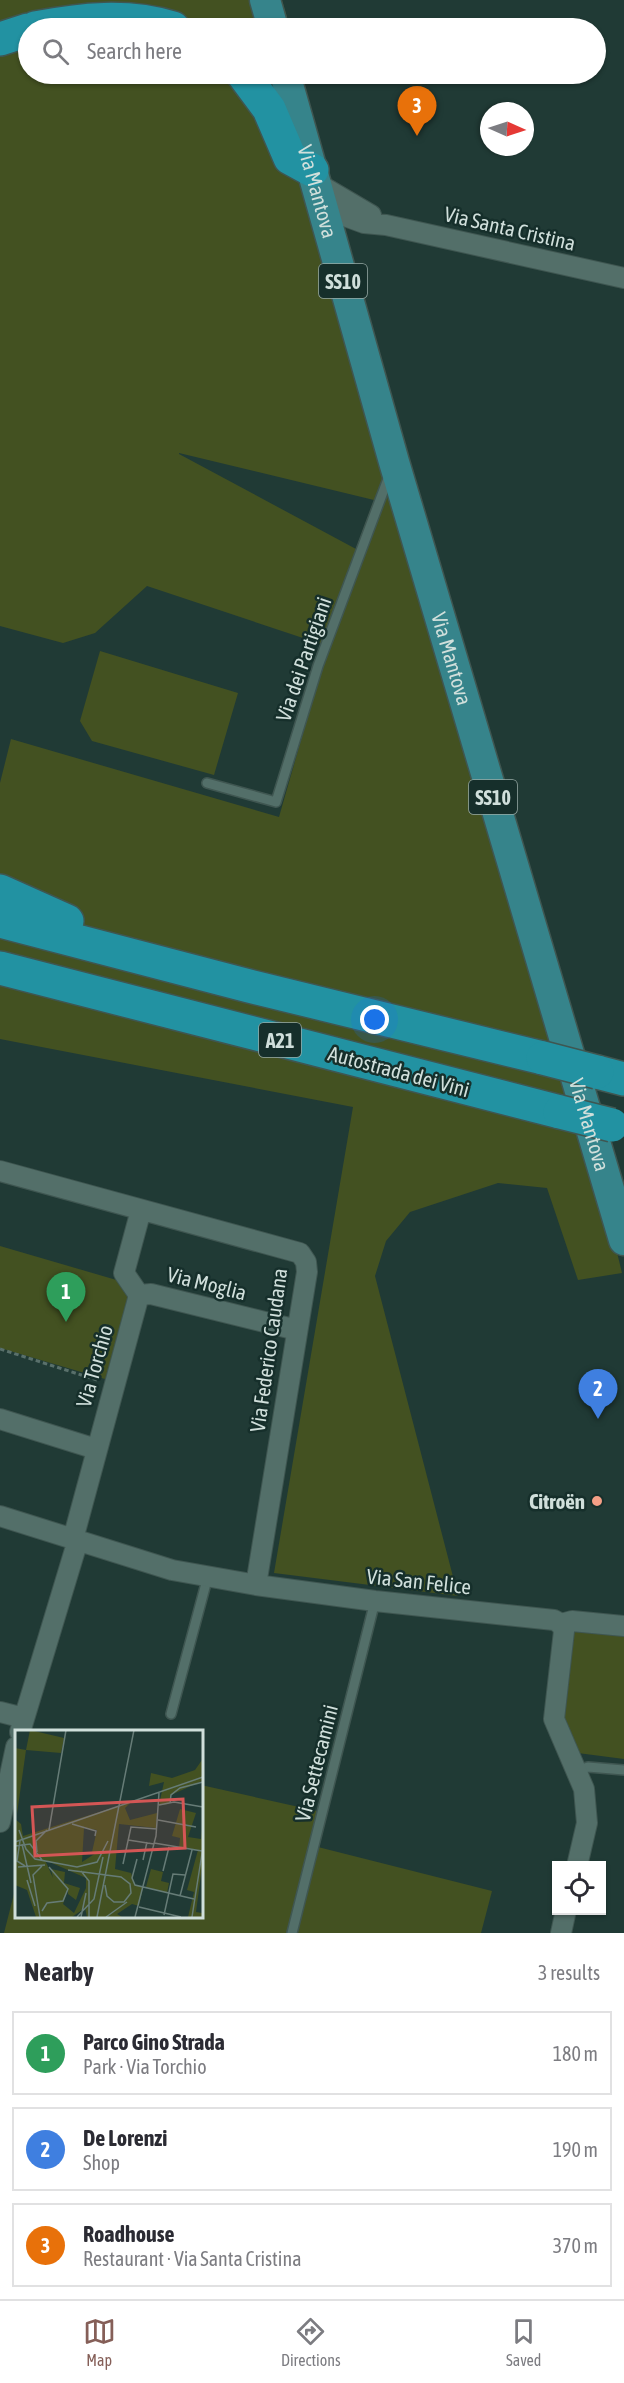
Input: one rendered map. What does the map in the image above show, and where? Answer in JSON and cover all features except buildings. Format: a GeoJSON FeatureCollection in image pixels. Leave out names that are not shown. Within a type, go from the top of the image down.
{"type":"FeatureCollection","features":[{"type":"Feature","properties":{"kind":"highway"},"geometry":{"type":"LineString","coordinates":[[60,18],[101,0]]}},
{"type":"Feature","properties":{"kind":"highway"},"geometry":{"type":"LineString","coordinates":[[0,39],[18,33]]}},
{"type":"Feature","properties":{"kind":"highway"},"geometry":{"type":"LineString","coordinates":[[250,84],[269,109],[290,158],[317,187]]}},
{"type":"Feature","properties":{"kind":"highway","name":"A21"},"geometry":{"type":"LineString","coordinates":[[0,899],[168,951],[249,986],[611,1075]]}},
{"type":"Feature","properties":{"kind":"highway","name":"Autostrada dei Vini"},"geometry":{"type":"LineString","coordinates":[[0,968],[618,1126]]}},
{"type":"Feature","properties":{"kind":"main road"},"geometry":{"type":"LineString","coordinates":[[265,0],[270,18]]}},
{"type":"Feature","properties":{"kind":"main road","name":"Via Mantova"},"geometry":{"type":"LineString","coordinates":[[288,84],[394,462],[624,1240]]}},
{"type":"Feature","properties":{"kind":"street","name":"Via Santa Cristina"},"geometry":{"type":"LineString","coordinates":[[317,187],[364,222],[624,278]]}},
{"type":"Feature","properties":{"kind":"street","name":"Via Santa Cristina"},"geometry":{"type":"LineString","coordinates":[[317,187],[386,225]]}},
{"type":"Feature","properties":{"kind":"street"},"geometry":{"type":"LineString","coordinates":[[335,252],[345,232],[364,222]]}},
{"type":"Feature","properties":{"kind":"street","name":"Via Federico Caudana"},"geometry":{"type":"LineString","coordinates":[[0,1171],[300,1253],[306,1262],[307,1272],[256,1585]]}},
{"type":"Feature","properties":{"kind":"street"},"geometry":{"type":"LineString","coordinates":[[140,1295],[124,1273],[141,1210]]}},
{"type":"Feature","properties":{"kind":"street","name":"Via Moglia"},"geometry":{"type":"LineString","coordinates":[[140,1295],[151,1294],[297,1330]]}},
{"type":"Feature","properties":{"kind":"street","name":"Via Torchio"},"geometry":{"type":"LineString","coordinates":[[22,1725],[76,1539],[96,1449],[140,1295]]}},
{"type":"Feature","properties":{"kind":"street"},"geometry":{"type":"LineString","coordinates":[[0,1419],[96,1449]]}},
{"type":"Feature","properties":{"kind":"street","name":"Via San Felice"},"geometry":{"type":"LineString","coordinates":[[0,1516],[172,1570],[256,1585],[375,1601],[554,1620],[561,1624],[572,1622],[624,1626]]}},
{"type":"Feature","properties":{"kind":"street"},"geometry":{"type":"LineString","coordinates":[[561,1624],[564,1631],[554,1719],[584,1789],[587,1823],[578,1861]]}},
{"type":"Feature","properties":{"kind":"street"},"geometry":{"type":"LineString","coordinates":[[0,1712],[22,1725]]}},
{"type":"Feature","properties":{"kind":"street"},"geometry":{"type":"LineString","coordinates":[[0,1822],[15,1753]]}},
{"type":"Feature","properties":{"kind":"street"},"geometry":{"type":"LineString","coordinates":[[561,1933],[565,1915]]}},
{"type":"Feature","properties":{"kind":"lane","name":"Via dei Partigiani"},"geometry":{"type":"LineString","coordinates":[[207,783],[276,802],[318,666],[394,462]]}},
{"type":"Feature","properties":{"kind":"lane"},"geometry":{"type":"LineString","coordinates":[[171,1713],[208,1576]]}},
{"type":"Feature","properties":{"kind":"lane","name":"Via Settecamini"},"geometry":{"type":"LineString","coordinates":[[292,1933],[375,1601]]}},
{"type":"Feature","properties":{"kind":"lane"},"geometry":{"type":"LineString","coordinates":[[576,1771],[588,1767],[624,1770]]}},
{"type":"Feature","properties":{"kind":"path"},"geometry":{"type":"LineString","coordinates":[[0,1349],[113,1385]]}},
{"type":"Feature","properties":{"kind":"green space"},"geometry":{"type":"Polygon","coordinates":[[[0,0],[282,0],[287,18],[18,18],[18,84],[304,84],[336,212],[592,1149],[622,1273],[578,1280],[547,1188],[498,1183],[410,1212],[386,1241],[375,1276],[458,1596],[274,1573],[353,1107],[0,1039],[0,783],[11,739],[279,817],[307,719],[321,644],[147,586],[95,633],[63,643],[0,626],[0,0]],[[179,453],[179,454],[356,549],[374,500],[179,453]]]}},
{"type":"Feature","properties":{"kind":"green space"},"geometry":{"type":"Polygon","coordinates":[[[100,651],[238,693],[214,775],[92,741],[80,721],[100,651]]]}},
{"type":"Feature","properties":{"kind":"green space"},"geometry":{"type":"Polygon","coordinates":[[[0,1246],[137,1286],[115,1382],[0,1348],[0,1246]]]}},
{"type":"Feature","properties":{"kind":"green space"},"geometry":{"type":"Polygon","coordinates":[[[568,1623],[624,1626],[624,1759],[570,1752],[556,1717],[568,1623]]]}},
{"type":"Feature","properties":{"kind":"green space"},"geometry":{"type":"Polygon","coordinates":[[[202,1785],[317,1811],[310,1845],[492,1891],[481,1933],[4,1933],[15,1890],[15,1918],[202,1918],[202,1785]]]}},
{"type":"Feature","properties":{"kind":"place","name":"Roadhouse"},"geometry":{"type":"Point","coordinates":[417,136]}},
{"type":"Feature","properties":{"kind":"place","name":"Parco Gino Strada"},"geometry":{"type":"Point","coordinates":[66,1322]}},
{"type":"Feature","properties":{"kind":"place","name":"De Lorenzi"},"geometry":{"type":"Point","coordinates":[598,1419]}},
{"type":"Feature","properties":{"kind":"place","name":"Citroën"},"geometry":{"type":"Point","coordinates":[597,1501]}}]}
